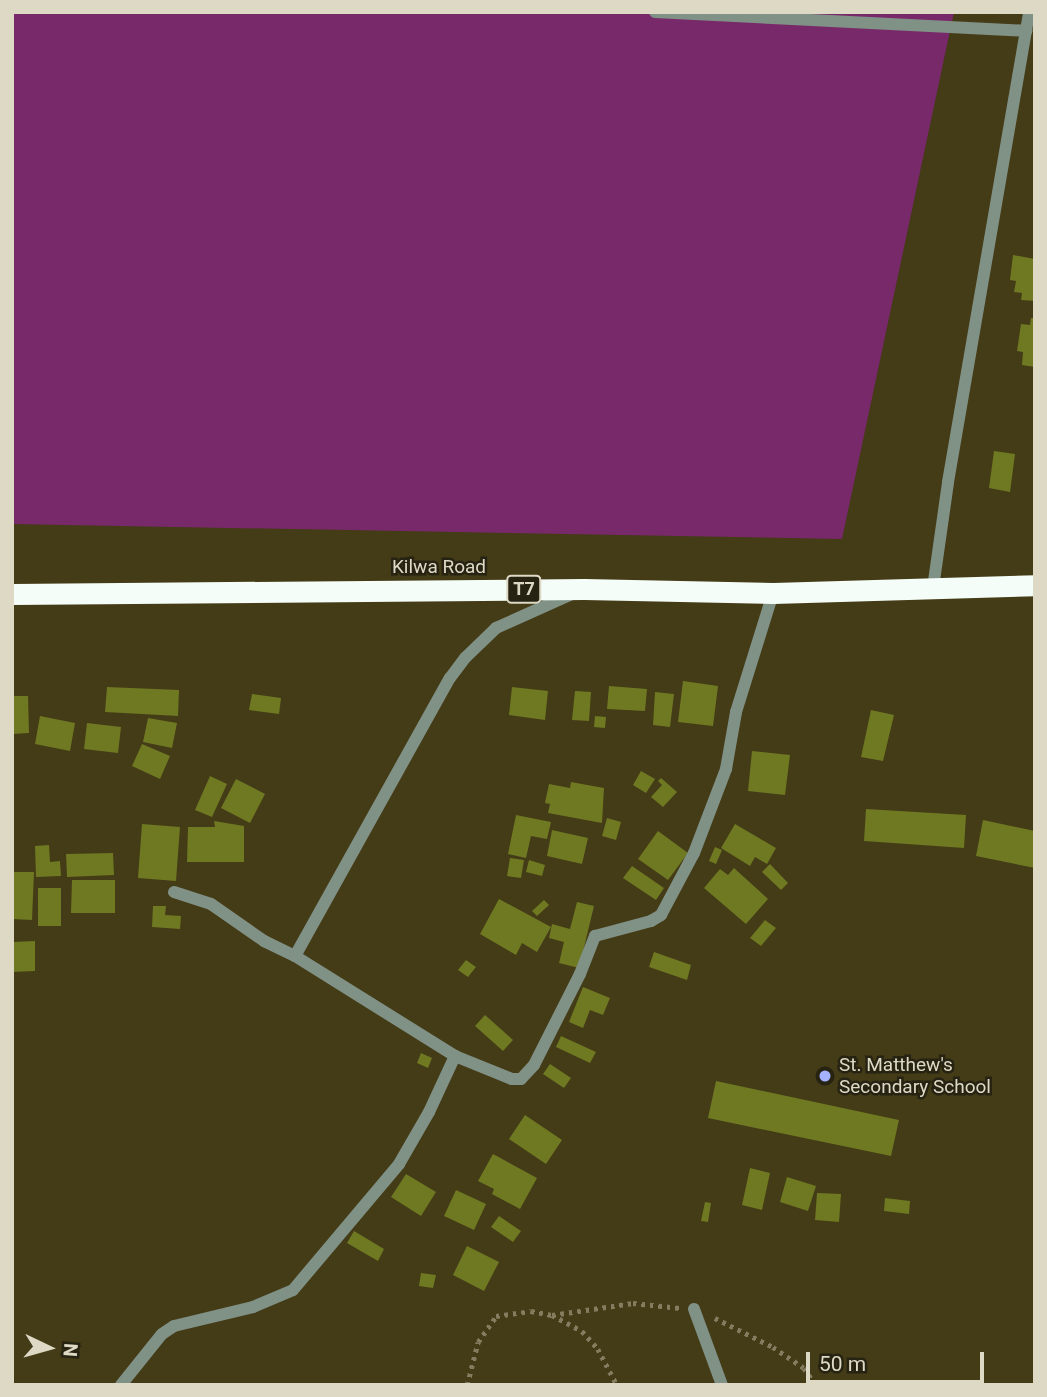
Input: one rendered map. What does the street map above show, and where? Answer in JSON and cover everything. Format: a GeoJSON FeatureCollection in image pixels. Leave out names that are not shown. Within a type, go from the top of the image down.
{"type":"FeatureCollection","features":[{"type":"Feature","properties":{"kind":"highway","name":"Kilwa Road"},"geometry":{"type":"LineString","coordinates":[[12,594],[584,589],[773,593],[1035,585]]}},
{"type":"Feature","properties":{"kind":"street"},"geometry":{"type":"LineString","coordinates":[[655,12],[1027,31]]}},
{"type":"Feature","properties":{"kind":"street"},"geometry":{"type":"LineString","coordinates":[[933,588],[948,482],[1029,12]]}},
{"type":"Feature","properties":{"kind":"street"},"geometry":{"type":"LineString","coordinates":[[295,956],[450,678],[466,657],[496,628],[584,589]]}},
{"type":"Feature","properties":{"kind":"street"},"geometry":{"type":"LineString","coordinates":[[174,892],[211,904],[264,941],[295,956],[455,1056],[516,1081],[527,1075],[580,974],[595,936],[661,915],[694,853],[726,769],[736,712],[773,593]]}},
{"type":"Feature","properties":{"kind":"street"},"geometry":{"type":"LineString","coordinates":[[121,1385],[162,1334],[174,1326],[253,1307],[293,1290],[400,1164],[429,1112],[455,1056]]}},
{"type":"Feature","properties":{"kind":"street"},"geometry":{"type":"LineString","coordinates":[[694,1309],[722,1385]]}},
{"type":"Feature","properties":{"kind":"path"},"geometry":{"type":"LineString","coordinates":[[467,1385],[478,1342],[496,1316],[531,1311],[552,1315],[582,1331],[598,1349],[617,1385]]}},
{"type":"Feature","properties":{"kind":"shaded area"},"geometry":{"type":"Polygon","coordinates":[[[12,12],[954,12],[842,539],[12,524],[12,12]]]}},
{"type":"Feature","properties":{"kind":"building"},"geometry":{"type":"Polygon","coordinates":[[[1013,255],[1035,259],[1035,301],[1021,300],[1022,293],[1014,292],[1016,281],[1010,280],[1013,255]]]}},
{"type":"Feature","properties":{"kind":"building"},"geometry":{"type":"Polygon","coordinates":[[[1031,318],[1035,318],[1035,367],[1022,365],[1023,352],[1017,351],[1021,324],[1030,325],[1031,318]]]}},
{"type":"Feature","properties":{"kind":"building"},"geometry":{"type":"Polygon","coordinates":[[[994,451],[1015,454],[1010,492],[989,488],[994,451]]]}},
{"type":"Feature","properties":{"kind":"building"},"geometry":{"type":"Polygon","coordinates":[[[683,681],[718,686],[713,726],[678,722],[683,681]]]}},
{"type":"Feature","properties":{"kind":"building"},"geometry":{"type":"Polygon","coordinates":[[[609,686],[647,689],[645,711],[607,709],[609,686]]]}},
{"type":"Feature","properties":{"kind":"building"},"geometry":{"type":"Polygon","coordinates":[[[107,687],[179,690],[178,716],[105,712],[107,687]]]}},
{"type":"Feature","properties":{"kind":"building"},"geometry":{"type":"Polygon","coordinates":[[[512,687],[548,691],[545,720],[509,715],[512,687]]]}},
{"type":"Feature","properties":{"kind":"building"},"geometry":{"type":"Polygon","coordinates":[[[575,691],[591,692],[589,721],[572,720],[575,691]]]}},
{"type":"Feature","properties":{"kind":"building"},"geometry":{"type":"Polygon","coordinates":[[[655,692],[674,694],[670,727],[653,725],[655,692]]]}},
{"type":"Feature","properties":{"kind":"building"},"geometry":{"type":"Polygon","coordinates":[[[252,694],[281,698],[279,714],[249,710],[252,694]]]}},
{"type":"Feature","properties":{"kind":"building"},"geometry":{"type":"Polygon","coordinates":[[[12,696],[28,696],[29,733],[12,734],[12,696]]]}},
{"type":"Feature","properties":{"kind":"building"},"geometry":{"type":"Polygon","coordinates":[[[871,710],[894,715],[883,761],[861,757],[871,710]]]}},
{"type":"Feature","properties":{"kind":"building"},"geometry":{"type":"Polygon","coordinates":[[[40,716],[75,723],[70,751],[35,744],[40,716]]]}},
{"type":"Feature","properties":{"kind":"building"},"geometry":{"type":"Polygon","coordinates":[[[595,716],[606,717],[605,728],[594,727],[595,716]]]}},
{"type":"Feature","properties":{"kind":"building"},"geometry":{"type":"Polygon","coordinates":[[[148,718],[177,723],[172,748],[143,742],[148,718]]]}},
{"type":"Feature","properties":{"kind":"building"},"geometry":{"type":"Polygon","coordinates":[[[87,723],[121,727],[118,753],[84,749],[87,723]]]}},
{"type":"Feature","properties":{"kind":"building"},"geometry":{"type":"Polygon","coordinates":[[[142,744],[170,756],[160,779],[132,766],[142,744]]]}},
{"type":"Feature","properties":{"kind":"building"},"geometry":{"type":"Polygon","coordinates":[[[752,751],[790,755],[785,795],[748,791],[752,751]]]}},
{"type":"Feature","properties":{"kind":"building"},"geometry":{"type":"Polygon","coordinates":[[[641,771],[655,779],[646,793],[633,785],[641,771]]]}},
{"type":"Feature","properties":{"kind":"building"},"geometry":{"type":"Polygon","coordinates":[[[210,776],[227,784],[212,817],[195,810],[210,776]]]}},
{"type":"Feature","properties":{"kind":"building"},"geometry":{"type":"Polygon","coordinates":[[[661,778],[677,792],[663,807],[651,797],[662,785],[658,781],[661,778]]]}},
{"type":"Feature","properties":{"kind":"building"},"geometry":{"type":"Polygon","coordinates":[[[236,779],[265,794],[250,823],[221,808],[236,779]]]}},
{"type":"Feature","properties":{"kind":"building"},"geometry":{"type":"Polygon","coordinates":[[[571,782],[604,788],[602,823],[548,813],[550,804],[545,803],[549,784],[570,788],[571,782]]]}},
{"type":"Feature","properties":{"kind":"building"},"geometry":{"type":"Polygon","coordinates":[[[866,809],[966,815],[964,848],[864,841],[866,809]]]}},
{"type":"Feature","properties":{"kind":"building"},"geometry":{"type":"Polygon","coordinates":[[[516,815],[551,822],[547,839],[531,836],[526,858],[508,854],[516,815]]]}},
{"type":"Feature","properties":{"kind":"building"},"geometry":{"type":"Polygon","coordinates":[[[607,818],[621,822],[616,840],[602,836],[607,818]]]}},
{"type":"Feature","properties":{"kind":"building"},"geometry":{"type":"Polygon","coordinates":[[[983,820],[1035,831],[1035,868],[976,856],[983,820]]]}},
{"type":"Feature","properties":{"kind":"building"},"geometry":{"type":"Polygon","coordinates":[[[214,821],[244,826],[244,862],[187,862],[188,827],[215,827],[214,821]]]}},
{"type":"Feature","properties":{"kind":"building"},"geometry":{"type":"Polygon","coordinates":[[[142,824],[180,827],[176,881],[138,878],[142,824]]]}},
{"type":"Feature","properties":{"kind":"building"},"geometry":{"type":"Polygon","coordinates":[[[735,824],[776,848],[767,864],[755,857],[750,866],[721,848],[735,824]]]}},
{"type":"Feature","properties":{"kind":"building"},"geometry":{"type":"Polygon","coordinates":[[[552,830],[588,838],[582,864],[547,856],[552,830]]]}},
{"type":"Feature","properties":{"kind":"building"},"geometry":{"type":"Polygon","coordinates":[[[658,831],[688,853],[668,880],[638,859],[658,831]]]}},
{"type":"Feature","properties":{"kind":"building"},"geometry":{"type":"Polygon","coordinates":[[[49,845],[50,862],[60,861],[61,876],[36,877],[35,846],[49,845]]]}},
{"type":"Feature","properties":{"kind":"building"},"geometry":{"type":"Polygon","coordinates":[[[715,847],[722,850],[716,864],[709,861],[715,847]]]}},
{"type":"Feature","properties":{"kind":"building"},"geometry":{"type":"Polygon","coordinates":[[[113,853],[114,875],[67,877],[66,854],[113,853]]]}},
{"type":"Feature","properties":{"kind":"building"},"geometry":{"type":"Polygon","coordinates":[[[510,858],[524,860],[521,878],[507,876],[510,858]]]}},
{"type":"Feature","properties":{"kind":"building"},"geometry":{"type":"Polygon","coordinates":[[[529,860],[545,865],[542,876],[526,872],[529,860]]]}},
{"type":"Feature","properties":{"kind":"building"},"geometry":{"type":"Polygon","coordinates":[[[770,864],[788,883],[781,890],[762,872],[770,864]]]}},
{"type":"Feature","properties":{"kind":"building"},"geometry":{"type":"Polygon","coordinates":[[[632,866],[664,888],[656,900],[623,878],[632,866]]]}},
{"type":"Feature","properties":{"kind":"building"},"geometry":{"type":"Polygon","coordinates":[[[734,868],[768,899],[746,924],[704,888],[720,869],[728,875],[734,868]]]}},
{"type":"Feature","properties":{"kind":"building"},"geometry":{"type":"Polygon","coordinates":[[[12,872],[34,872],[32,920],[12,919],[12,872]]]}},
{"type":"Feature","properties":{"kind":"building"},"geometry":{"type":"Polygon","coordinates":[[[72,880],[115,880],[115,913],[71,913],[72,880]]]}},
{"type":"Feature","properties":{"kind":"building"},"geometry":{"type":"Polygon","coordinates":[[[38,888],[61,888],[61,926],[38,926],[38,888]]]}},
{"type":"Feature","properties":{"kind":"building"},"geometry":{"type":"Polygon","coordinates":[[[499,899],[551,927],[537,952],[522,943],[516,955],[480,934],[499,899]]]}},
{"type":"Feature","properties":{"kind":"building"},"geometry":{"type":"Polygon","coordinates":[[[544,900],[549,905],[537,916],[532,911],[544,900]]]}},
{"type":"Feature","properties":{"kind":"building"},"geometry":{"type":"Polygon","coordinates":[[[577,902],[594,906],[579,968],[559,963],[564,942],[549,938],[552,924],[570,929],[577,902]]]}},
{"type":"Feature","properties":{"kind":"building"},"geometry":{"type":"Polygon","coordinates":[[[153,906],[166,906],[165,915],[181,916],[180,929],[152,927],[153,906]]]}},
{"type":"Feature","properties":{"kind":"building"},"geometry":{"type":"Polygon","coordinates":[[[765,920],[776,928],[761,946],[750,938],[765,920]]]}},
{"type":"Feature","properties":{"kind":"building"},"geometry":{"type":"Polygon","coordinates":[[[35,941],[35,971],[12,972],[12,942],[35,941]]]}},
{"type":"Feature","properties":{"kind":"building"},"geometry":{"type":"Polygon","coordinates":[[[654,952],[691,965],[687,980],[649,967],[654,952]]]}},
{"type":"Feature","properties":{"kind":"building"},"geometry":{"type":"Polygon","coordinates":[[[466,960],[476,967],[468,977],[458,970],[466,960]]]}},
{"type":"Feature","properties":{"kind":"building"},"geometry":{"type":"Polygon","coordinates":[[[583,987],[610,998],[603,1015],[590,1010],[583,1028],[569,1022],[583,987]]]}},
{"type":"Feature","properties":{"kind":"building"},"geometry":{"type":"Polygon","coordinates":[[[485,1015],[513,1040],[503,1051],[475,1026],[485,1015]]]}},
{"type":"Feature","properties":{"kind":"building"},"geometry":{"type":"Polygon","coordinates":[[[561,1036],[596,1052],[590,1063],[556,1047],[561,1036]]]}},
{"type":"Feature","properties":{"kind":"building"},"geometry":{"type":"Polygon","coordinates":[[[421,1053],[432,1058],[428,1068],[417,1063],[421,1053]]]}},
{"type":"Feature","properties":{"kind":"building"},"geometry":{"type":"Polygon","coordinates":[[[550,1064],[571,1078],[564,1088],[543,1074],[550,1064]]]}},
{"type":"Feature","properties":{"kind":"building"},"geometry":{"type":"Polygon","coordinates":[[[716,1081],[899,1120],[891,1156],[708,1118],[716,1081]]]}},
{"type":"Feature","properties":{"kind":"building"},"geometry":{"type":"Polygon","coordinates":[[[525,1115],[562,1140],[546,1164],[509,1139],[525,1115]]]}},
{"type":"Feature","properties":{"kind":"building"},"geometry":{"type":"Polygon","coordinates":[[[493,1154],[537,1178],[520,1209],[492,1194],[494,1189],[478,1181],[493,1154]]]}},
{"type":"Feature","properties":{"kind":"building"},"geometry":{"type":"Polygon","coordinates":[[[750,1168],[770,1173],[762,1210],[742,1205],[750,1168]]]}},
{"type":"Feature","properties":{"kind":"building"},"geometry":{"type":"Polygon","coordinates":[[[406,1174],[436,1192],[421,1216],[391,1197],[406,1174]]]}},
{"type":"Feature","properties":{"kind":"building"},"geometry":{"type":"Polygon","coordinates":[[[787,1177],[816,1186],[808,1211],[780,1202],[787,1177]]]}},
{"type":"Feature","properties":{"kind":"building"},"geometry":{"type":"Polygon","coordinates":[[[456,1190],[486,1204],[474,1230],[444,1216],[456,1190]]]}},
{"type":"Feature","properties":{"kind":"building"},"geometry":{"type":"Polygon","coordinates":[[[817,1193],[841,1194],[839,1222],[815,1220],[817,1193]]]}},
{"type":"Feature","properties":{"kind":"building"},"geometry":{"type":"Polygon","coordinates":[[[885,1198],[910,1201],[909,1214],[884,1211],[885,1198]]]}},
{"type":"Feature","properties":{"kind":"building"},"geometry":{"type":"Polygon","coordinates":[[[705,1202],[711,1203],[708,1222],[701,1221],[705,1202]]]}},
{"type":"Feature","properties":{"kind":"building"},"geometry":{"type":"Polygon","coordinates":[[[499,1216],[521,1231],[513,1242],[491,1227],[499,1216]]]}},
{"type":"Feature","properties":{"kind":"building"},"geometry":{"type":"Polygon","coordinates":[[[354,1231],[384,1249],[378,1261],[347,1243],[354,1231]]]}},
{"type":"Feature","properties":{"kind":"building"},"geometry":{"type":"Polygon","coordinates":[[[467,1246],[499,1262],[484,1291],[453,1275],[467,1246]]]}},
{"type":"Feature","properties":{"kind":"building"},"geometry":{"type":"Polygon","coordinates":[[[421,1273],[436,1275],[433,1288],[419,1286],[421,1273]]]}},
{"type":"Feature","properties":{"kind":"place","name":"St. Matthew's Secondary School"},"geometry":{"type":"Point","coordinates":[825,1076]}}]}
